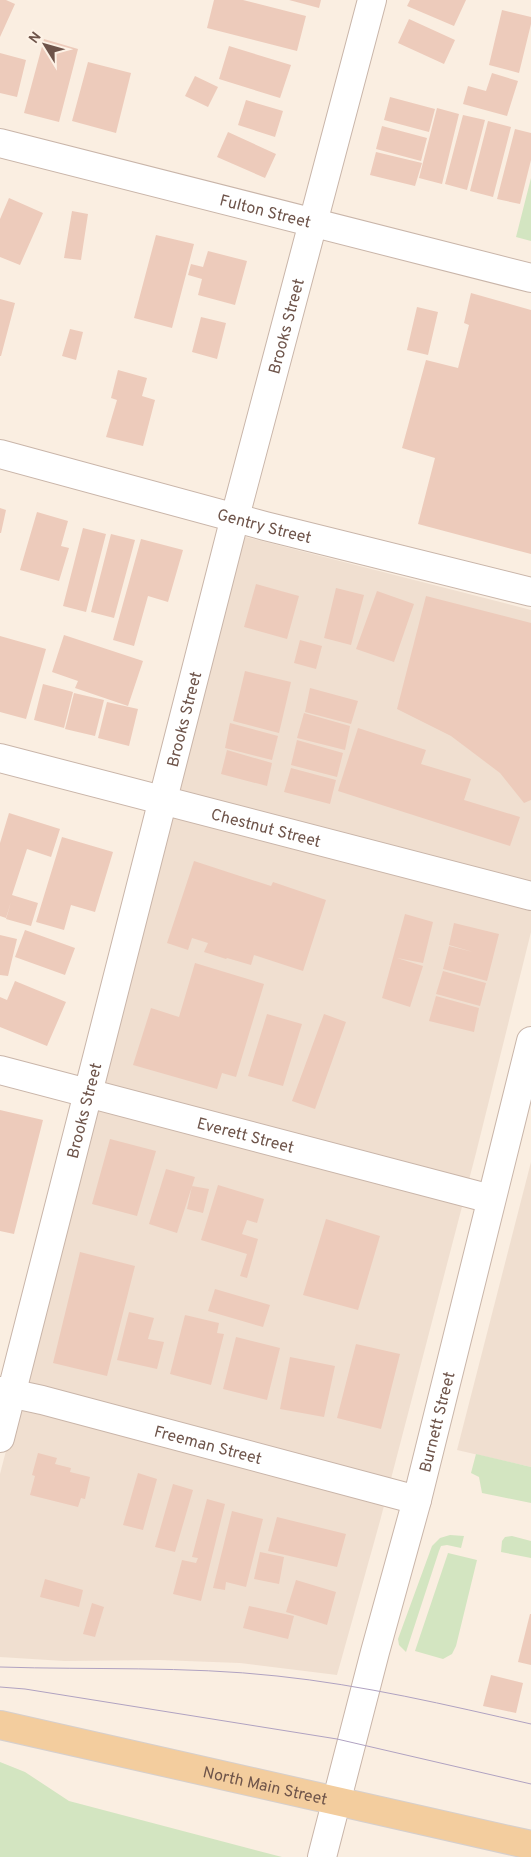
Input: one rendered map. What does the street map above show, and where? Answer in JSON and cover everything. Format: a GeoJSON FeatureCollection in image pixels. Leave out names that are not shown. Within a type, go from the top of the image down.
{"type":"FeatureCollection","features":[{"type":"Feature","properties":{"kind":"main road","name":"North Main Street"},"geometry":{"type":"LineString","coordinates":[[0,1725],[531,1845]]}},
{"type":"Feature","properties":{"kind":"street","name":"Brooks Street"},"geometry":{"type":"LineString","coordinates":[[0,1438],[6,1391],[88,1094],[235,517],[372,0]]}},
{"type":"Feature","properties":{"kind":"street","name":"Fulton Street"},"geometry":{"type":"LineString","coordinates":[[0,143],[531,278]]}},
{"type":"Feature","properties":{"kind":"street","name":"Gentry Street"},"geometry":{"type":"LineString","coordinates":[[0,454],[235,517],[531,592]]}},
{"type":"Feature","properties":{"kind":"street","name":"Chestnut Street"},"geometry":{"type":"LineString","coordinates":[[0,758],[531,896]]}},
{"type":"Feature","properties":{"kind":"street","name":"Burnett Street"},"geometry":{"type":"LineString","coordinates":[[322,1857],[417,1500],[490,1199],[531,1041]]}},
{"type":"Feature","properties":{"kind":"street","name":"Everett Street"},"geometry":{"type":"LineString","coordinates":[[0,1070],[490,1199]]}},
{"type":"Feature","properties":{"kind":"street","name":"Freeman Street"},"geometry":{"type":"LineString","coordinates":[[6,1391],[417,1500]]}},
{"type":"Feature","properties":{"kind":"shaded area"},"geometry":{"type":"Polygon","coordinates":[[[242,536],[531,610],[531,932],[476,1153],[380,1521],[337,1675],[240,1663],[159,1660],[64,1661],[0,1657],[0,1474],[242,536]]]}},
{"type":"Feature","properties":{"kind":"shaded area"},"geometry":{"type":"Polygon","coordinates":[[[531,1162],[531,1467],[457,1450],[531,1162]]]}},
{"type":"Feature","properties":{"kind":"green space"},"geometry":{"type":"Polygon","coordinates":[[[531,178],[531,241],[516,237],[531,178]]]}},
{"type":"Feature","properties":{"kind":"green space"},"geometry":{"type":"Polygon","coordinates":[[[476,1454],[531,1467],[531,1503],[482,1493],[479,1477],[471,1473],[476,1454]]]}},
{"type":"Feature","properties":{"kind":"green space"},"geometry":{"type":"Polygon","coordinates":[[[450,1535],[464,1536],[461,1548],[447,1545],[441,1546],[406,1652],[399,1645],[398,1639],[432,1546],[440,1538],[450,1535]]]}},
{"type":"Feature","properties":{"kind":"green space"},"geometry":{"type":"Polygon","coordinates":[[[512,1536],[531,1541],[531,1558],[501,1552],[502,1541],[505,1537],[512,1536]]]}},
{"type":"Feature","properties":{"kind":"green space"},"geometry":{"type":"Polygon","coordinates":[[[448,1553],[477,1560],[456,1646],[452,1654],[443,1659],[415,1651],[448,1553]]]}},
{"type":"Feature","properties":{"kind":"green space"},"geometry":{"type":"Polygon","coordinates":[[[0,1762],[25,1772],[69,1801],[282,1857],[0,1857],[0,1762]]]}},
{"type":"Feature","properties":{"kind":"building"},"geometry":{"type":"Polygon","coordinates":[[[0,0],[6,0],[15,4],[0,37],[0,0]]]}},
{"type":"Feature","properties":{"kind":"building"},"geometry":{"type":"Polygon","coordinates":[[[214,0],[243,0],[306,16],[297,51],[207,28],[214,0]]]}},
{"type":"Feature","properties":{"kind":"building"},"geometry":{"type":"Polygon","coordinates":[[[289,0],[321,0],[319,8],[289,0]]]}},
{"type":"Feature","properties":{"kind":"building"},"geometry":{"type":"Polygon","coordinates":[[[410,0],[466,0],[454,26],[407,6],[410,0]]]}},
{"type":"Feature","properties":{"kind":"building"},"geometry":{"type":"Polygon","coordinates":[[[502,10],[531,17],[519,73],[489,65],[502,10]]]}},
{"type":"Feature","properties":{"kind":"building"},"geometry":{"type":"Polygon","coordinates":[[[409,19],[455,40],[444,64],[398,43],[409,19]]]}},
{"type":"Feature","properties":{"kind":"building"},"geometry":{"type":"Polygon","coordinates":[[[44,39],[78,49],[59,122],[24,113],[44,39]]]}},
{"type":"Feature","properties":{"kind":"building"},"geometry":{"type":"Polygon","coordinates":[[[229,46],[291,65],[280,98],[219,79],[229,46]]]}},
{"type":"Feature","properties":{"kind":"building"},"geometry":{"type":"Polygon","coordinates":[[[0,53],[26,60],[17,97],[0,93],[0,53]]]}},
{"type":"Feature","properties":{"kind":"building"},"geometry":{"type":"Polygon","coordinates":[[[88,62],[131,73],[116,133],[72,121],[88,62]]]}},
{"type":"Feature","properties":{"kind":"building"},"geometry":{"type":"Polygon","coordinates":[[[492,73],[518,81],[507,116],[463,104],[468,86],[486,91],[492,73]]]}},
{"type":"Feature","properties":{"kind":"building"},"geometry":{"type":"Polygon","coordinates":[[[195,76],[218,87],[208,107],[185,96],[195,76]]]}},
{"type":"Feature","properties":{"kind":"building"},"geometry":{"type":"Polygon","coordinates":[[[390,97],[435,109],[429,132],[384,120],[390,97]]]}},
{"type":"Feature","properties":{"kind":"building"},"geometry":{"type":"Polygon","coordinates":[[[246,100],[283,111],[275,137],[238,125],[246,100]]]}},
{"type":"Feature","properties":{"kind":"building"},"geometry":{"type":"Polygon","coordinates":[[[437,108],[459,114],[442,184],[419,178],[437,108]]]}},
{"type":"Feature","properties":{"kind":"building"},"geometry":{"type":"Polygon","coordinates":[[[463,115],[485,120],[467,190],[445,184],[463,115]]]}},
{"type":"Feature","properties":{"kind":"building"},"geometry":{"type":"Polygon","coordinates":[[[488,121],[511,127],[493,197],[470,191],[488,121]]]}},
{"type":"Feature","properties":{"kind":"building"},"geometry":{"type":"Polygon","coordinates":[[[382,126],[427,138],[421,161],[376,149],[382,126]]]}},
{"type":"Feature","properties":{"kind":"building"},"geometry":{"type":"Polygon","coordinates":[[[515,129],[531,133],[531,160],[520,204],[497,199],[515,129]]]}},
{"type":"Feature","properties":{"kind":"building"},"geometry":{"type":"Polygon","coordinates":[[[228,132],[276,154],[265,178],[217,157],[228,132]]]}},
{"type":"Feature","properties":{"kind":"building"},"geometry":{"type":"Polygon","coordinates":[[[376,152],[422,163],[415,186],[370,175],[376,152]]]}},
{"type":"Feature","properties":{"kind":"building"},"geometry":{"type":"Polygon","coordinates":[[[9,198],[43,213],[20,265],[0,257],[0,219],[9,198]]]}},
{"type":"Feature","properties":{"kind":"building"},"geometry":{"type":"Polygon","coordinates":[[[72,211],[88,214],[81,260],[64,258],[72,211]]]}},
{"type":"Feature","properties":{"kind":"building"},"geometry":{"type":"Polygon","coordinates":[[[156,235],[194,244],[172,328],[134,318],[156,235]]]}},
{"type":"Feature","properties":{"kind":"building"},"geometry":{"type":"Polygon","coordinates":[[[208,251],[247,261],[235,305],[198,295],[202,279],[188,275],[191,264],[203,267],[208,251]]]}},
{"type":"Feature","properties":{"kind":"building"},"geometry":{"type":"Polygon","coordinates":[[[471,293],[531,310],[531,554],[418,524],[435,458],[402,448],[426,360],[458,368],[469,325],[464,323],[471,293]]]}},
{"type":"Feature","properties":{"kind":"building"},"geometry":{"type":"Polygon","coordinates":[[[0,299],[15,303],[1,356],[0,356],[0,299]]]}},
{"type":"Feature","properties":{"kind":"building"},"geometry":{"type":"Polygon","coordinates":[[[417,307],[438,312],[428,355],[407,350],[417,307]]]}},
{"type":"Feature","properties":{"kind":"building"},"geometry":{"type":"Polygon","coordinates":[[[201,317],[226,323],[217,359],[192,352],[201,317]]]}},
{"type":"Feature","properties":{"kind":"building"},"geometry":{"type":"Polygon","coordinates":[[[70,329],[83,332],[76,360],[62,356],[70,329]]]}},
{"type":"Feature","properties":{"kind":"building"},"geometry":{"type":"Polygon","coordinates":[[[118,370],[147,378],[142,396],[155,400],[143,446],[106,437],[117,400],[111,398],[118,370]]]}},
{"type":"Feature","properties":{"kind":"building"},"geometry":{"type":"Polygon","coordinates":[[[0,508],[6,510],[1,533],[0,533],[0,508]]]}},
{"type":"Feature","properties":{"kind":"building"},"geometry":{"type":"Polygon","coordinates":[[[37,512],[68,521],[61,546],[69,548],[59,581],[20,570],[37,512]]]}},
{"type":"Feature","properties":{"kind":"building"},"geometry":{"type":"Polygon","coordinates":[[[83,528],[106,534],[86,612],[63,606],[83,528]]]}},
{"type":"Feature","properties":{"kind":"building"},"geometry":{"type":"Polygon","coordinates":[[[111,534],[135,540],[114,618],[91,612],[111,534]]]}},
{"type":"Feature","properties":{"kind":"building"},"geometry":{"type":"Polygon","coordinates":[[[141,539],[183,550],[168,602],[148,596],[134,646],[113,640],[141,539]]]}},
{"type":"Feature","properties":{"kind":"building"},"geometry":{"type":"Polygon","coordinates":[[[256,584],[299,596],[287,639],[244,627],[256,584]]]}},
{"type":"Feature","properties":{"kind":"building"},"geometry":{"type":"Polygon","coordinates":[[[336,588],[364,595],[351,645],[324,638],[336,588]]]}},
{"type":"Feature","properties":{"kind":"building"},"geometry":{"type":"Polygon","coordinates":[[[377,591],[414,604],[394,662],[356,649],[377,591]]]}},
{"type":"Feature","properties":{"kind":"building"},"geometry":{"type":"Polygon","coordinates":[[[426,596],[531,623],[531,800],[524,803],[500,773],[451,736],[397,709],[426,596]]]}},
{"type":"Feature","properties":{"kind":"building"},"geometry":{"type":"Polygon","coordinates":[[[64,635],[143,661],[128,706],[75,688],[78,681],[52,672],[64,635]]]}},
{"type":"Feature","properties":{"kind":"building"},"geometry":{"type":"Polygon","coordinates":[[[0,636],[46,649],[26,719],[0,712],[0,636]]]}},
{"type":"Feature","properties":{"kind":"building"},"geometry":{"type":"Polygon","coordinates":[[[300,640],[322,646],[316,669],[294,663],[300,640]]]}},
{"type":"Feature","properties":{"kind":"building"},"geometry":{"type":"Polygon","coordinates":[[[245,671],[291,682],[279,733],[233,721],[245,671]]]}},
{"type":"Feature","properties":{"kind":"building"},"geometry":{"type":"Polygon","coordinates":[[[43,684],[73,692],[64,728],[34,720],[43,684]]]}},
{"type":"Feature","properties":{"kind":"building"},"geometry":{"type":"Polygon","coordinates":[[[310,688],[358,701],[351,724],[305,712],[310,688]]]}},
{"type":"Feature","properties":{"kind":"building"},"geometry":{"type":"Polygon","coordinates":[[[74,693],[104,700],[95,736],[65,729],[74,693]]]}},
{"type":"Feature","properties":{"kind":"building"},"geometry":{"type":"Polygon","coordinates":[[[107,702],[138,709],[129,746],[98,738],[107,702]]]}},
{"type":"Feature","properties":{"kind":"building"},"geometry":{"type":"Polygon","coordinates":[[[304,713],[350,726],[345,750],[297,738],[304,713]]]}},
{"type":"Feature","properties":{"kind":"building"},"geometry":{"type":"Polygon","coordinates":[[[230,723],[278,736],[272,760],[225,748],[230,723]]]}},
{"type":"Feature","properties":{"kind":"building"},"geometry":{"type":"Polygon","coordinates":[[[358,728],[426,750],[421,764],[471,779],[464,800],[520,817],[510,846],[338,791],[358,728]]]}},
{"type":"Feature","properties":{"kind":"building"},"geometry":{"type":"Polygon","coordinates":[[[297,740],[343,753],[337,777],[291,765],[297,740]]]}},
{"type":"Feature","properties":{"kind":"building"},"geometry":{"type":"Polygon","coordinates":[[[227,750],[272,763],[267,786],[221,774],[227,750]]]}},
{"type":"Feature","properties":{"kind":"building"},"geometry":{"type":"Polygon","coordinates":[[[291,768],[336,780],[330,804],[284,792],[291,768]]]}},
{"type":"Feature","properties":{"kind":"building"},"geometry":{"type":"Polygon","coordinates":[[[9,813],[60,829],[51,857],[27,849],[12,895],[38,903],[31,926],[6,919],[11,902],[6,918],[0,916],[0,843],[9,813]]]}},
{"type":"Feature","properties":{"kind":"building"},"geometry":{"type":"Polygon","coordinates":[[[62,837],[113,852],[95,912],[71,905],[64,930],[36,922],[62,837]]]}},
{"type":"Feature","properties":{"kind":"building"},"geometry":{"type":"Polygon","coordinates":[[[194,861],[271,886],[273,882],[326,900],[303,971],[254,955],[251,965],[226,959],[204,952],[208,943],[192,938],[188,950],[167,943],[194,861]]]}},
{"type":"Feature","properties":{"kind":"building"},"geometry":{"type":"Polygon","coordinates":[[[405,914],[433,922],[423,963],[397,958],[423,966],[410,1007],[382,998],[405,914]]]}},
{"type":"Feature","properties":{"kind":"building"},"geometry":{"type":"Polygon","coordinates":[[[454,923],[499,934],[487,981],[443,969],[449,946],[473,952],[449,945],[454,923]]]}},
{"type":"Feature","properties":{"kind":"building"},"geometry":{"type":"Polygon","coordinates":[[[25,930],[75,948],[65,975],[15,957],[25,930]]]}},
{"type":"Feature","properties":{"kind":"building"},"geometry":{"type":"Polygon","coordinates":[[[0,935],[17,939],[8,976],[0,975],[0,935]]]}},
{"type":"Feature","properties":{"kind":"building"},"geometry":{"type":"Polygon","coordinates":[[[195,963],[264,984],[236,1077],[222,1073],[217,1089],[133,1065],[151,1008],[179,1017],[195,963]]]}},
{"type":"Feature","properties":{"kind":"building"},"geometry":{"type":"Polygon","coordinates":[[[443,971],[486,983],[480,1006],[436,994],[443,971]]]}},
{"type":"Feature","properties":{"kind":"building"},"geometry":{"type":"Polygon","coordinates":[[[15,981],[66,1002],[47,1046],[0,1027],[0,997],[7,1000],[15,981]]]}},
{"type":"Feature","properties":{"kind":"building"},"geometry":{"type":"Polygon","coordinates":[[[436,996],[479,1008],[474,1032],[429,1021],[436,996]]]}},
{"type":"Feature","properties":{"kind":"building"},"geometry":{"type":"Polygon","coordinates":[[[267,1014],[302,1024],[283,1086],[248,1076],[267,1014]]]}},
{"type":"Feature","properties":{"kind":"building"},"geometry":{"type":"Polygon","coordinates":[[[324,1014],[346,1022],[315,1109],[292,1101],[324,1014]]]}},
{"type":"Feature","properties":{"kind":"building"},"geometry":{"type":"Polygon","coordinates":[[[0,1110],[43,1120],[14,1234],[0,1231],[0,1110]]]}},
{"type":"Feature","properties":{"kind":"building"},"geometry":{"type":"Polygon","coordinates":[[[110,1139],[156,1151],[137,1216],[92,1204],[110,1139]]]}},
{"type":"Feature","properties":{"kind":"building"},"geometry":{"type":"Polygon","coordinates":[[[166,1169],[195,1177],[177,1233],[149,1224],[166,1169]]]}},
{"type":"Feature","properties":{"kind":"building"},"geometry":{"type":"Polygon","coordinates":[[[218,1185],[264,1199],[257,1223],[247,1220],[242,1234],[258,1239],[247,1278],[240,1276],[247,1254],[201,1240],[218,1185]]]}},
{"type":"Feature","properties":{"kind":"building"},"geometry":{"type":"Polygon","coordinates":[[[192,1186],[209,1189],[203,1213],[187,1209],[192,1186]]]}},
{"type":"Feature","properties":{"kind":"building"},"geometry":{"type":"Polygon","coordinates":[[[326,1219],[380,1236],[358,1310],[303,1295],[326,1219]]]}},
{"type":"Feature","properties":{"kind":"building"},"geometry":{"type":"Polygon","coordinates":[[[80,1252],[135,1266],[107,1376],[53,1363],[80,1252]]]}},
{"type":"Feature","properties":{"kind":"building"},"geometry":{"type":"Polygon","coordinates":[[[215,1289],[270,1305],[263,1327],[208,1311],[215,1289]]]}},
{"type":"Feature","properties":{"kind":"building"},"geometry":{"type":"Polygon","coordinates":[[[129,1312],[154,1318],[148,1339],[164,1342],[157,1369],[117,1360],[129,1312]]]}},
{"type":"Feature","properties":{"kind":"building"},"geometry":{"type":"Polygon","coordinates":[[[185,1315],[219,1323],[217,1333],[224,1334],[211,1385],[170,1374],[185,1315]]]}},
{"type":"Feature","properties":{"kind":"building"},"geometry":{"type":"Polygon","coordinates":[[[236,1337],[280,1348],[267,1400],[223,1389],[236,1337]]]}},
{"type":"Feature","properties":{"kind":"building"},"geometry":{"type":"Polygon","coordinates":[[[356,1344],[400,1354],[381,1429],[337,1418],[356,1344]]]}},
{"type":"Feature","properties":{"kind":"building"},"geometry":{"type":"Polygon","coordinates":[[[290,1357],[335,1366],[324,1417],[280,1409],[290,1357]]]}},
{"type":"Feature","properties":{"kind":"building"},"geometry":{"type":"Polygon","coordinates":[[[38,1453],[57,1458],[55,1464],[71,1468],[70,1472],[90,1477],[85,1499],[81,1498],[78,1507],[30,1495],[35,1476],[32,1475],[38,1453]]]}},
{"type":"Feature","properties":{"kind":"building"},"geometry":{"type":"Polygon","coordinates":[[[138,1473],[157,1479],[143,1530],[123,1525],[138,1473]]]}},
{"type":"Feature","properties":{"kind":"building"},"geometry":{"type":"Polygon","coordinates":[[[173,1484],[193,1490],[175,1552],[155,1547],[173,1484]]]}},
{"type":"Feature","properties":{"kind":"building"},"geometry":{"type":"Polygon","coordinates":[[[207,1499],[225,1504],[201,1601],[173,1594],[182,1560],[196,1563],[198,1558],[192,1557],[207,1499]]]}},
{"type":"Feature","properties":{"kind":"building"},"geometry":{"type":"Polygon","coordinates":[[[232,1511],[263,1519],[246,1587],[226,1582],[225,1590],[213,1588],[232,1511]]]}},
{"type":"Feature","properties":{"kind":"building"},"geometry":{"type":"Polygon","coordinates":[[[277,1517],[346,1534],[337,1567],[268,1551],[277,1517]]]}},
{"type":"Feature","properties":{"kind":"building"},"geometry":{"type":"Polygon","coordinates":[[[260,1552],[284,1557],[279,1584],[254,1579],[260,1552]]]}},
{"type":"Feature","properties":{"kind":"building"},"geometry":{"type":"Polygon","coordinates":[[[45,1579],[83,1590],[79,1607],[40,1597],[45,1579]]]}},
{"type":"Feature","properties":{"kind":"building"},"geometry":{"type":"Polygon","coordinates":[[[296,1580],[336,1592],[327,1625],[286,1612],[296,1580]]]}},
{"type":"Feature","properties":{"kind":"building"},"geometry":{"type":"Polygon","coordinates":[[[92,1603],[104,1607],[95,1637],[83,1634],[92,1603]]]}},
{"type":"Feature","properties":{"kind":"building"},"geometry":{"type":"Polygon","coordinates":[[[249,1606],[294,1616],[288,1639],[243,1628],[249,1606]]]}},
{"type":"Feature","properties":{"kind":"building"},"geometry":{"type":"Polygon","coordinates":[[[531,1614],[531,1665],[518,1662],[531,1614]]]}},
{"type":"Feature","properties":{"kind":"building"},"geometry":{"type":"Polygon","coordinates":[[[491,1675],[523,1683],[516,1713],[483,1706],[491,1675]]]}},
{"type":"Feature","properties":{"kind":"tram line"},"geometry":{"type":"LineString","coordinates":[[0,1667],[208,1671],[277,1676],[373,1690],[531,1724]]}},
{"type":"Feature","properties":{"kind":"tram line"},"geometry":{"type":"LineString","coordinates":[[0,1687],[25,1689],[337,1739],[531,1784]]}}]}
